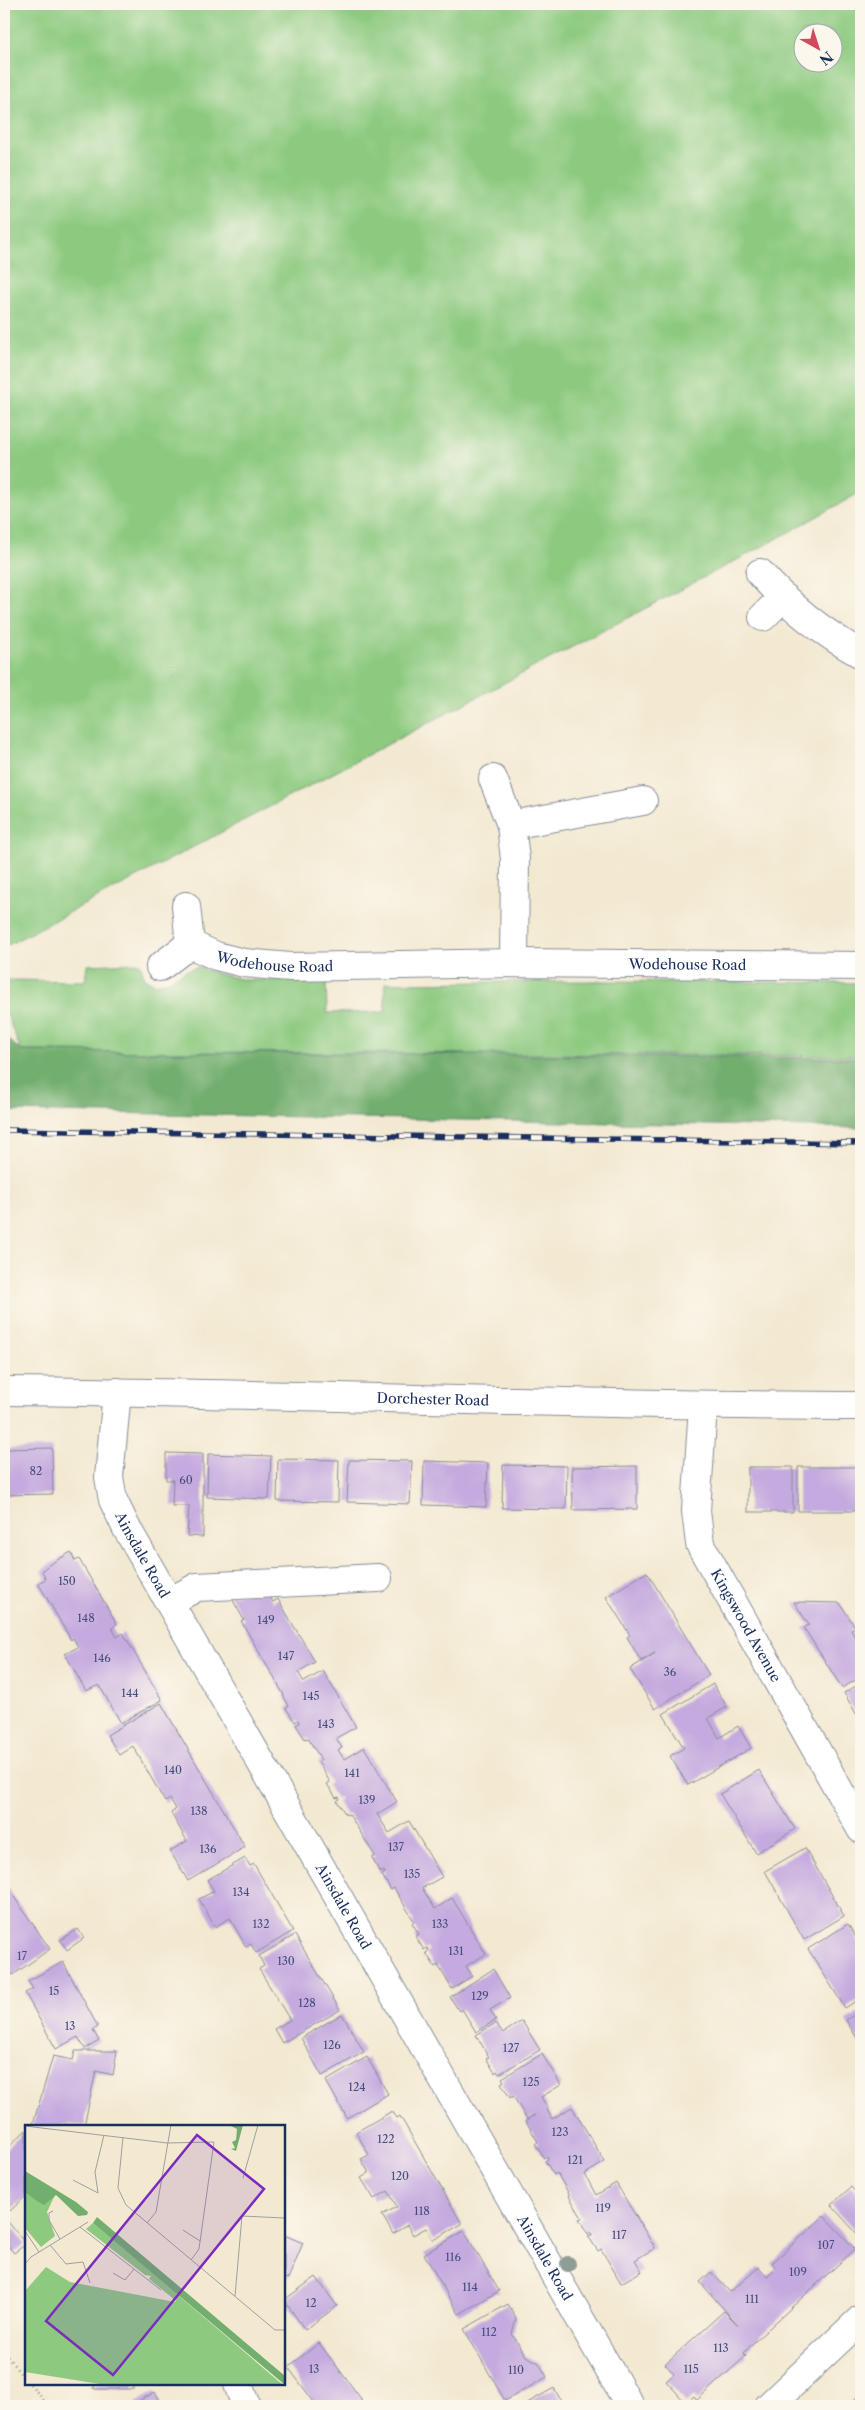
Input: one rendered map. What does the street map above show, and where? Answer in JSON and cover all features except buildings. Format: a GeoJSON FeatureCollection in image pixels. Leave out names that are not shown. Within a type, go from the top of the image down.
{"type":"FeatureCollection","features":[{"type":"Feature","properties":{"kind":"street"},"geometry":{"type":"LineString","coordinates":[[760,573],[773,608],[861,654]]}},
{"type":"Feature","properties":{"kind":"street"},"geometry":{"type":"LineString","coordinates":[[493,779],[511,824],[515,859],[514,963]]}},
{"type":"Feature","properties":{"kind":"street"},"geometry":{"type":"LineString","coordinates":[[511,824],[643,801]]}},
{"type":"Feature","properties":{"kind":"street"},"geometry":{"type":"LineString","coordinates":[[160,967],[190,944],[186,906]]}},
{"type":"Feature","properties":{"kind":"street","name":"Wodehouse Road"},"geometry":{"type":"LineString","coordinates":[[190,944],[216,956],[244,963],[290,967],[514,963],[861,966]]}},
{"type":"Feature","properties":{"kind":"street","name":"Dorchester Road"},"geometry":{"type":"LineString","coordinates":[[4,1391],[703,1406],[861,1406]]}},
{"type":"Feature","properties":{"kind":"street","name":"Ainsdale Road"},"geometry":{"type":"LineString","coordinates":[[117,1392],[109,1477],[113,1500],[126,1527],[630,2406]]}},
{"type":"Feature","properties":{"kind":"street","name":"Kingswood Avenue"},"geometry":{"type":"LineString","coordinates":[[703,1406],[696,1512],[700,1544],[861,1829]]}},
{"type":"Feature","properties":{"kind":"street"},"geometry":{"type":"LineString","coordinates":[[169,1602],[197,1587],[378,1578]]}},
{"type":"Feature","properties":{"kind":"street"},"geometry":{"type":"LineString","coordinates":[[769,2406],[861,2319]]}},
{"type":"Feature","properties":{"kind":"street"},"geometry":{"type":"LineString","coordinates":[[238,2385],[246,2406]]}},
{"type":"Feature","properties":{"kind":"path"},"geometry":{"type":"LineString","coordinates":[[4,2353],[25,2379]]}},
{"type":"Feature","properties":{"kind":"path"},"geometry":{"type":"LineString","coordinates":[[31,2385],[49,2406]]}},
{"type":"Feature","properties":{"kind":"green space"},"geometry":{"type":"Polygon","coordinates":[[[4,4],[861,4],[861,492],[771,542],[4,947],[4,4]]]}},
{"type":"Feature","properties":{"kind":"green space"},"geometry":{"type":"Polygon","coordinates":[[[140,963],[145,979],[155,984],[166,982],[187,970],[198,967],[218,974],[246,980],[326,981],[327,1013],[385,1012],[385,983],[601,981],[861,983],[861,1056],[21,1051],[4,1007],[4,980],[85,981],[87,965],[140,963]]]}},
{"type":"Feature","properties":{"kind":"green space"},"geometry":{"type":"Polygon","coordinates":[[[4,1035],[21,1051],[861,1058],[861,1128],[4,1111],[4,1035]]]}},
{"type":"Feature","properties":{"kind":"railway"},"geometry":{"type":"LineString","coordinates":[[4,1130],[861,1143]]}}]}
